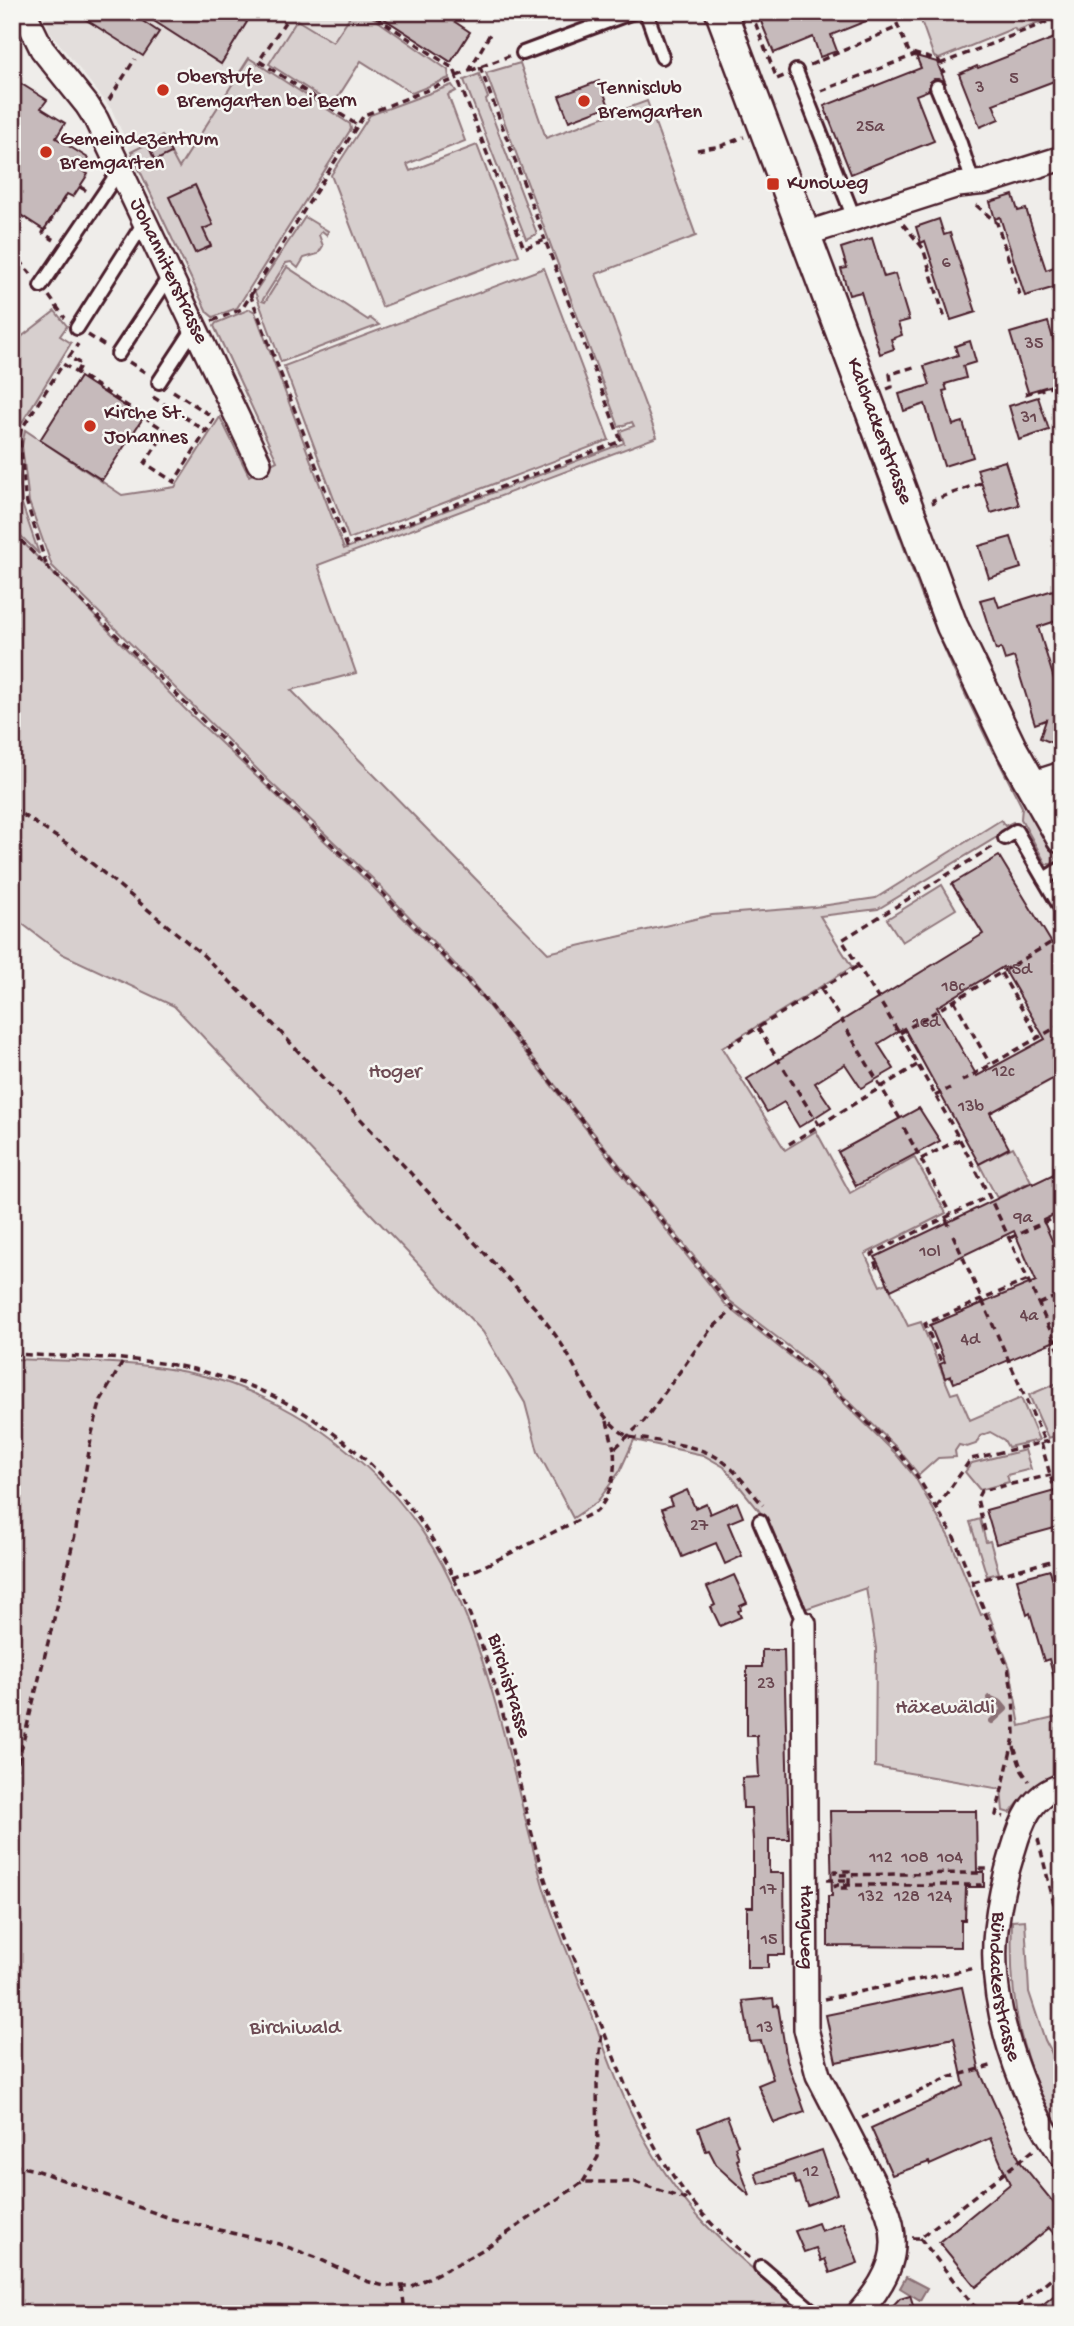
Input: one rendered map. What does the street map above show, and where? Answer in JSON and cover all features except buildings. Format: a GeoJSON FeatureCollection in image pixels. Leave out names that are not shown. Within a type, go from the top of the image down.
{"type":"FeatureCollection","features":[{"type":"Feature","properties":{"kind":"street","name":"Johanniterstrasse"},"geometry":{"type":"LineString","coordinates":[[24,12],[42,48],[87,105],[121,168],[259,463]]}},
{"type":"Feature","properties":{"kind":"street","name":"Kalchackerstrasse"},"geometry":{"type":"LineString","coordinates":[[721,12],[937,588],[968,662],[1062,838]]}},
{"type":"Feature","properties":{"kind":"street"},"geometry":{"type":"LineString","coordinates":[[804,234],[1062,158]]}},
{"type":"Feature","properties":{"kind":"street"},"geometry":{"type":"LineString","coordinates":[[1031,784],[1062,774]]}},
{"type":"Feature","properties":{"kind":"street","name":"Hangweg"},"geometry":{"type":"LineString","coordinates":[[804,1624],[806,2017],[809,2043],[818,2076],[885,2205],[893,2238],[892,2258],[882,2284],[858,2314]]}},
{"type":"Feature","properties":{"kind":"street","name":"Bündackerstrasse"},"geometry":{"type":"LineString","coordinates":[[1052,1791],[1028,1811],[1023,1822],[1002,1889],[996,1931],[996,1964],[1006,2033],[1018,2070],[1035,2115],[1062,2156]]}},
{"type":"Feature","properties":{"kind":"lane"},"geometry":{"type":"LineString","coordinates":[[523,53],[632,12]]}},
{"type":"Feature","properties":{"kind":"lane"},"geometry":{"type":"LineString","coordinates":[[646,12],[652,39],[662,57]]}},
{"type":"Feature","properties":{"kind":"lane"},"geometry":{"type":"LineString","coordinates":[[796,71],[854,218]]}},
{"type":"Feature","properties":{"kind":"lane"},"geometry":{"type":"LineString","coordinates":[[937,87],[971,183]]}},
{"type":"Feature","properties":{"kind":"lane"},"geometry":{"type":"LineString","coordinates":[[41,286],[121,168]]}},
{"type":"Feature","properties":{"kind":"lane"},"geometry":{"type":"LineString","coordinates":[[77,328],[145,221]]}},
{"type":"Feature","properties":{"kind":"lane"},"geometry":{"type":"LineString","coordinates":[[118,355],[171,274]]}},
{"type":"Feature","properties":{"kind":"lane"},"geometry":{"type":"LineString","coordinates":[[159,382],[195,327]]}},
{"type":"Feature","properties":{"kind":"lane"},"geometry":{"type":"LineString","coordinates":[[1005,838],[1016,831],[1062,910]]}},
{"type":"Feature","properties":{"kind":"lane"},"geometry":{"type":"LineString","coordinates":[[1044,879],[1062,868]]}},
{"type":"Feature","properties":{"kind":"lane","name":"Hangweg"},"geometry":{"type":"LineString","coordinates":[[764,1515],[804,1624]]}},
{"type":"Feature","properties":{"kind":"lane"},"geometry":{"type":"LineString","coordinates":[[761,2267],[816,2314]]}},
{"type":"Feature","properties":{"kind":"path"},"geometry":{"type":"LineString","coordinates":[[143,21],[149,12]]}},
{"type":"Feature","properties":{"kind":"path"},"geometry":{"type":"LineString","coordinates":[[306,12],[289,16],[259,61],[357,125]]}},
{"type":"Feature","properties":{"kind":"path"},"geometry":{"type":"LineString","coordinates":[[369,12],[454,69],[524,248],[545,240]]}},
{"type":"Feature","properties":{"kind":"path"},"geometry":{"type":"LineString","coordinates":[[525,12],[534,17],[547,18],[558,12]]}},
{"type":"Feature","properties":{"kind":"path"},"geometry":{"type":"LineString","coordinates":[[751,12],[777,79],[898,27]]}},
{"type":"Feature","properties":{"kind":"path"},"geometry":{"type":"LineString","coordinates":[[1035,12],[1041,25]]}},
{"type":"Feature","properties":{"kind":"path"},"geometry":{"type":"LineString","coordinates":[[940,64],[1062,16]]}},
{"type":"Feature","properties":{"kind":"path"},"geometry":{"type":"LineString","coordinates":[[469,71],[491,32]]}},
{"type":"Feature","properties":{"kind":"path"},"geometry":{"type":"LineString","coordinates":[[806,97],[917,55]]}},
{"type":"Feature","properties":{"kind":"path"},"geometry":{"type":"LineString","coordinates":[[195,327],[242,309],[364,115],[503,58]]}},
{"type":"Feature","properties":{"kind":"path"},"geometry":{"type":"LineString","coordinates":[[109,100],[135,59]]}},
{"type":"Feature","properties":{"kind":"path"},"geometry":{"type":"LineString","coordinates":[[250,294],[346,545],[621,441],[480,67]]}},
{"type":"Feature","properties":{"kind":"path"},"geometry":{"type":"LineString","coordinates":[[697,150],[721,146],[746,136]]}},
{"type":"Feature","properties":{"kind":"path"},"geometry":{"type":"LineString","coordinates":[[971,183],[976,205],[997,223],[1021,298]]}},
{"type":"Feature","properties":{"kind":"path"},"geometry":{"type":"LineString","coordinates":[[67,194],[43,233],[67,249]]}},
{"type":"Feature","properties":{"kind":"path"},"geometry":{"type":"LineString","coordinates":[[897,205],[903,225],[923,248],[946,319]]}},
{"type":"Feature","properties":{"kind":"path"},"geometry":{"type":"LineString","coordinates":[[69,357],[81,364],[76,373]]}},
{"type":"Feature","properties":{"kind":"path"},"geometry":{"type":"LineString","coordinates":[[47,566],[25,497],[20,449],[21,430],[63,365],[166,431],[145,463],[174,482],[229,398]]}},
{"type":"Feature","properties":{"kind":"path"},"geometry":{"type":"LineString","coordinates":[[865,396],[892,387],[891,374],[914,367]]}},
{"type":"Feature","properties":{"kind":"path"},"geometry":{"type":"LineString","coordinates":[[1025,394],[1062,384]]}},
{"type":"Feature","properties":{"kind":"path"},"geometry":{"type":"LineString","coordinates":[[150,396],[206,432]]}},
{"type":"Feature","properties":{"kind":"path"},"geometry":{"type":"LineString","coordinates":[[909,512],[934,504],[933,500],[981,483]]}},
{"type":"Feature","properties":{"kind":"path"},"geometry":{"type":"LineString","coordinates":[[12,532],[266,783],[370,880],[483,997],[734,1309],[799,1359],[898,1452],[937,1507],[954,1537],[1008,1668],[1015,1721],[1014,1744],[996,1815]]}},
{"type":"Feature","properties":{"kind":"path"},"geometry":{"type":"LineString","coordinates":[[12,808],[72,846],[204,955],[272,1023],[538,1311],[607,1420],[614,1449],[614,1476],[597,1511],[478,1569],[452,1578]]}},
{"type":"Feature","properties":{"kind":"path"},"geometry":{"type":"LineString","coordinates":[[1005,838],[842,940],[900,1033],[960,1139],[1010,1238],[1062,1357]]}},
{"type":"Feature","properties":{"kind":"path"},"geometry":{"type":"LineString","coordinates":[[900,1033],[1062,936]]}},
{"type":"Feature","properties":{"kind":"path"},"geometry":{"type":"LineString","coordinates":[[728,1046],[858,965]]}},
{"type":"Feature","properties":{"kind":"path"},"geometry":{"type":"LineString","coordinates":[[1001,973],[1038,1037]]}},
{"type":"Feature","properties":{"kind":"path"},"geometry":{"type":"LineString","coordinates":[[821,989],[844,1024]]}},
{"type":"Feature","properties":{"kind":"path"},"geometry":{"type":"LineString","coordinates":[[954,1000],[990,1065]]}},
{"type":"Feature","properties":{"kind":"path"},"geometry":{"type":"LineString","coordinates":[[962,1081],[1062,1024]]}},
{"type":"Feature","properties":{"kind":"path"},"geometry":{"type":"LineString","coordinates":[[758,1028],[780,1063]]}},
{"type":"Feature","properties":{"kind":"path"},"geometry":{"type":"LineString","coordinates":[[847,1030],[902,1122]]}},
{"type":"Feature","properties":{"kind":"path"},"geometry":{"type":"LineString","coordinates":[[789,1144],[917,1065]]}},
{"type":"Feature","properties":{"kind":"path"},"geometry":{"type":"LineString","coordinates":[[784,1069],[819,1125]]}},
{"type":"Feature","properties":{"kind":"path"},"geometry":{"type":"LineString","coordinates":[[935,1096],[950,1088]]}},
{"type":"Feature","properties":{"kind":"path"},"geometry":{"type":"LineString","coordinates":[[904,1128],[951,1215]]}},
{"type":"Feature","properties":{"kind":"path"},"geometry":{"type":"LineString","coordinates":[[921,1159],[960,1139]]}},
{"type":"Feature","properties":{"kind":"path"},"geometry":{"type":"LineString","coordinates":[[877,1268],[872,1254],[989,1196]]}},
{"type":"Feature","properties":{"kind":"path"},"geometry":{"type":"LineString","coordinates":[[1010,1238],[1060,1215],[1062,1225]]}},
{"type":"Feature","properties":{"kind":"path"},"geometry":{"type":"LineString","coordinates":[[946,1218],[951,1230]]}},
{"type":"Feature","properties":{"kind":"path"},"geometry":{"type":"LineString","coordinates":[[953,1236],[984,1299],[1043,1443],[1062,1516]]}},
{"type":"Feature","properties":{"kind":"path"},"geometry":{"type":"LineString","coordinates":[[941,1362],[925,1324],[1028,1280]]}},
{"type":"Feature","properties":{"kind":"path"},"geometry":{"type":"LineString","coordinates":[[1039,1304],[1062,1294]]}},
{"type":"Feature","properties":{"kind":"path"},"geometry":{"type":"LineString","coordinates":[[614,1449],[644,1421],[703,1338],[734,1309]]}},
{"type":"Feature","properties":{"kind":"path","name":"Birchistrasse"},"geometry":{"type":"LineString","coordinates":[[12,1354],[174,1365],[237,1382],[270,1395],[304,1414],[352,1447],[401,1497],[432,1539],[478,1639],[495,1686],[547,1884],[630,2101],[675,2180],[692,2202],[732,2245],[761,2267]]}},
{"type":"Feature","properties":{"kind":"path"},"geometry":{"type":"LineString","coordinates":[[12,1786],[75,1535],[98,1411],[111,1379],[124,1360]]}},
{"type":"Feature","properties":{"kind":"path"},"geometry":{"type":"LineString","coordinates":[[607,1420],[629,1437],[701,1450],[718,1457],[730,1467],[764,1515]]}},
{"type":"Feature","properties":{"kind":"path"},"geometry":{"type":"LineString","coordinates":[[937,1507],[971,1459],[1062,1438]]}},
{"type":"Feature","properties":{"kind":"path"},"geometry":{"type":"LineString","coordinates":[[985,1531],[977,1499],[981,1491],[1051,1475]]}},
{"type":"Feature","properties":{"kind":"path"},"geometry":{"type":"LineString","coordinates":[[973,1582],[1062,1558]]}},
{"type":"Feature","properties":{"kind":"path"},"geometry":{"type":"LineString","coordinates":[[1014,1744],[1022,1771],[1052,1791]]}},
{"type":"Feature","properties":{"kind":"path"},"geometry":{"type":"LineString","coordinates":[[1023,1822],[1040,1841],[1062,1936]]}},
{"type":"Feature","properties":{"kind":"path"},"geometry":{"type":"LineString","coordinates":[[965,1885],[861,1885],[848,1885],[835,1885],[835,1888],[849,1888],[849,1880],[849,1871],[835,1871],[835,1875],[849,1875],[862,1875],[967,1873]]}},
{"type":"Feature","properties":{"kind":"path"},"geometry":{"type":"LineString","coordinates":[[827,1880],[849,1880]]}},
{"type":"Feature","properties":{"kind":"path"},"geometry":{"type":"LineString","coordinates":[[806,2017],[824,2014],[820,1999],[967,1970]]}},
{"type":"Feature","properties":{"kind":"path"},"geometry":{"type":"LineString","coordinates":[[12,2165],[35,2170],[172,2219],[279,2244],[315,2257],[366,2281],[384,2286],[412,2286],[484,2249],[583,2182],[598,2157],[597,2084],[602,2027]]}},
{"type":"Feature","properties":{"kind":"path"},"geometry":{"type":"LineString","coordinates":[[844,2126],[948,2078],[990,2066]]}},
{"type":"Feature","properties":{"kind":"path"},"geometry":{"type":"LineString","coordinates":[[893,2238],[920,2238],[1029,2152]]}},
{"type":"Feature","properties":{"kind":"path"},"geometry":{"type":"LineString","coordinates":[[583,2182],[635,2182],[692,2202]]}},
{"type":"Feature","properties":{"kind":"path"},"geometry":{"type":"LineString","coordinates":[[920,2238],[973,2305],[987,2314]]}},
{"type":"Feature","properties":{"kind":"path"},"geometry":{"type":"LineString","coordinates":[[1008,2314],[1062,2269]]}},
{"type":"Feature","properties":{"kind":"path"},"geometry":{"type":"LineString","coordinates":[[402,2286],[405,2314]]}},
{"type":"Feature","properties":{"kind":"shaded area","name":"Oberstufe Bremgarten bei Bern"},"geometry":{"type":"Polygon","coordinates":[[[45,12],[353,12],[333,43],[297,20],[266,69],[249,59],[179,169],[162,136],[131,152],[112,110],[50,32],[45,12]]]}},
{"type":"Feature","properties":{"kind":"shaded area"},"geometry":{"type":"Polygon","coordinates":[[[906,2277],[927,2288],[920,2300],[900,2288],[906,2277]]]}},
{"type":"Feature","properties":{"kind":"green space"},"geometry":{"type":"Polygon","coordinates":[[[353,12],[365,12],[448,70],[449,78],[412,93],[361,61],[333,105],[269,64],[297,20],[333,42],[353,12]]]}},
{"type":"Feature","properties":{"kind":"green space"},"geometry":{"type":"Polygon","coordinates":[[[918,12],[1060,14],[1016,31],[1014,28],[939,59],[934,57],[918,12]]]}},
{"type":"Feature","properties":{"kind":"green space"},"geometry":{"type":"Polygon","coordinates":[[[249,58],[350,124],[351,129],[237,308],[213,317],[207,312],[131,152],[162,136],[179,168],[249,58]]]}},
{"type":"Feature","properties":{"kind":"green space"},"geometry":{"type":"Polygon","coordinates":[[[520,63],[546,138],[647,101],[696,236],[596,274],[657,437],[318,565],[356,673],[291,690],[548,953],[712,915],[814,907],[876,898],[1001,820],[1005,826],[1013,822],[1015,826],[878,909],[820,916],[852,967],[722,1048],[785,1150],[816,1131],[850,1193],[914,1157],[946,1213],[865,1254],[880,1286],[887,1283],[908,1326],[921,1322],[951,1394],[958,1392],[970,1420],[1021,1398],[1039,1440],[1008,1447],[1004,1440],[990,1432],[980,1436],[976,1444],[967,1447],[959,1445],[955,1451],[956,1457],[938,1458],[919,1475],[899,1450],[826,1379],[730,1301],[470,980],[372,878],[269,781],[52,566],[29,502],[22,446],[25,430],[122,495],[175,487],[220,417],[249,476],[277,461],[214,326],[250,309],[255,312],[344,549],[624,443],[620,431],[634,426],[632,422],[619,427],[486,73],[520,63]]]}},
{"type":"Feature","properties":{"kind":"green space"},"geometry":{"type":"Polygon","coordinates":[[[479,74],[488,98],[486,100],[537,234],[526,239],[464,80],[479,74]]]}},
{"type":"Feature","properties":{"kind":"green space"},"geometry":{"type":"Polygon","coordinates":[[[452,85],[456,91],[448,95],[465,141],[407,164],[410,171],[477,145],[519,255],[382,307],[331,175],[370,115],[452,85]]]}},
{"type":"Feature","properties":{"kind":"green space"},"geometry":{"type":"Polygon","coordinates":[[[305,217],[328,231],[327,235],[322,231],[319,235],[323,246],[318,254],[304,258],[298,268],[291,262],[286,263],[262,301],[265,302],[287,267],[379,325],[281,362],[255,292],[305,217]]]}},
{"type":"Feature","properties":{"kind":"green space"},"geometry":{"type":"Polygon","coordinates":[[[544,268],[609,440],[349,539],[284,366],[544,268]]]}},
{"type":"Feature","properties":{"kind":"green space"},"geometry":{"type":"Polygon","coordinates":[[[809,272],[1000,748],[993,752],[921,594],[803,274],[809,272]]]}},
{"type":"Feature","properties":{"kind":"green space"},"geometry":{"type":"Polygon","coordinates":[[[55,311],[67,326],[60,336],[71,343],[18,429],[15,439],[22,504],[39,554],[12,527],[12,337],[16,341],[55,311]]]}},
{"type":"Feature","properties":{"kind":"green space","name":"Hoger"},"geometry":{"type":"Polygon","coordinates":[[[12,531],[184,708],[368,882],[482,998],[726,1305],[823,1382],[896,1454],[915,1477],[950,1539],[981,1615],[988,1612],[1010,1668],[1020,1726],[1062,1716],[1062,1775],[1033,1790],[1010,1813],[1003,1811],[1001,1789],[875,1767],[876,1648],[866,1588],[805,1609],[765,1518],[724,1467],[703,1455],[634,1440],[620,1471],[597,1502],[573,1518],[538,1452],[525,1403],[483,1332],[174,1006],[62,954],[12,916],[12,531]]]}},
{"type":"Feature","properties":{"kind":"green space"},"geometry":{"type":"Polygon","coordinates":[[[1006,758],[1056,847],[1057,856],[1052,864],[1046,864],[1021,819],[1022,807],[999,762],[1006,758]]]}},
{"type":"Feature","properties":{"kind":"green space"},"geometry":{"type":"Polygon","coordinates":[[[942,885],[956,909],[902,942],[887,919],[942,885]]]}},
{"type":"Feature","properties":{"kind":"green space"},"geometry":{"type":"Polygon","coordinates":[[[1013,1147],[1031,1181],[997,1198],[979,1164],[1013,1147]]]}},
{"type":"Feature","properties":{"kind":"green space","name":"Birchiwald"},"geometry":{"type":"Polygon","coordinates":[[[12,1359],[157,1367],[214,1379],[241,1388],[306,1421],[336,1442],[364,1465],[414,1519],[434,1550],[467,1618],[503,1730],[546,1897],[630,2111],[655,2157],[705,2224],[808,2314],[12,2314],[12,1359]]]}},
{"type":"Feature","properties":{"kind":"green space"},"geometry":{"type":"Polygon","coordinates":[[[1062,1381],[1062,1434],[1048,1438],[1029,1395],[1062,1381]]]}},
{"type":"Feature","properties":{"kind":"green space"},"geometry":{"type":"Polygon","coordinates":[[[1025,1450],[1031,1469],[1007,1475],[1009,1482],[980,1490],[965,1472],[972,1463],[1025,1450]]]}},
{"type":"Feature","properties":{"kind":"green space"},"geometry":{"type":"Polygon","coordinates":[[[980,1519],[986,1542],[990,1541],[999,1573],[987,1576],[970,1522],[980,1519]]]}},
{"type":"Feature","properties":{"kind":"green space"},"geometry":{"type":"Polygon","coordinates":[[[1025,1920],[1029,1992],[1045,2040],[1062,2073],[1062,2132],[1047,2107],[1026,2056],[1015,2004],[1012,1921],[1025,1920]]]}},
{"type":"Feature","properties":{"kind":"waterway"},"geometry":{"type":"LineString","coordinates":[[989,1698],[1000,1703],[1005,1709],[992,1721]]}},
{"type":"Feature","properties":{"kind":"place","name":"Oberstufe Bremgarten bei Bern"},"geometry":{"type":"Point","coordinates":[163,90]}},
{"type":"Feature","properties":{"kind":"place","name":"Tennisclub Bremgarten"},"geometry":{"type":"Point","coordinates":[584,101]}},
{"type":"Feature","properties":{"kind":"place","name":"Gemeindezentrum Bremgarten"},"geometry":{"type":"Point","coordinates":[46,152]}},
{"type":"Feature","properties":{"kind":"place","name":"Kunoweg"},"geometry":{"type":"Point","coordinates":[773,184]}},
{"type":"Feature","properties":{"kind":"place","name":"Kirche St. Johannes"},"geometry":{"type":"Point","coordinates":[90,426]}},
{"type":"Feature","properties":{"kind":"park label","name":"Häxewäldli"},"geometry":{"type":"Point","coordinates":[945,1709]}}]}
